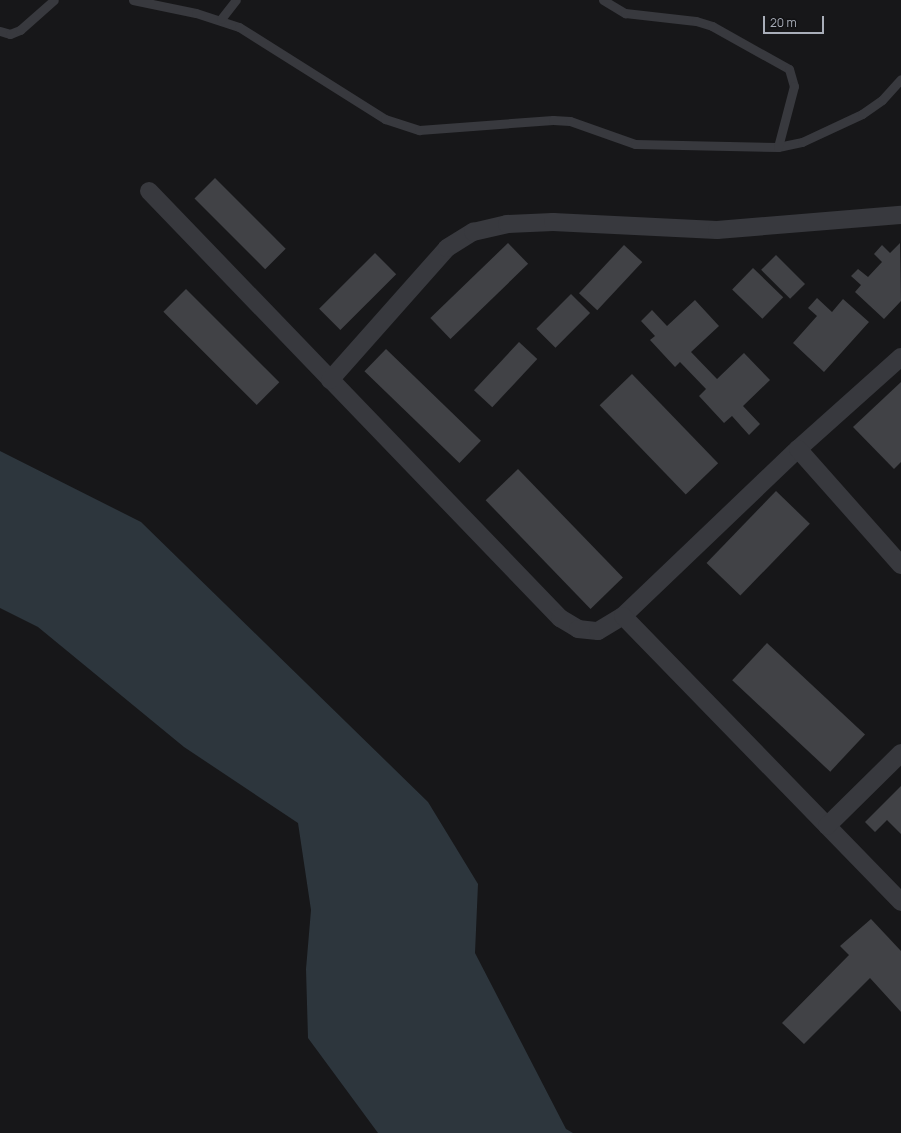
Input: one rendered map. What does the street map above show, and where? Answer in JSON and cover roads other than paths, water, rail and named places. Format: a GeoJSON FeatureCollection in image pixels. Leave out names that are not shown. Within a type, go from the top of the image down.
{"type":"FeatureCollection","features":[{"type":"Feature","properties":{"kind":"street"},"geometry":{"type":"LineString","coordinates":[[149,191],[560,618],[578,629],[598,631],[624,616],[798,449],[901,357]]}},
{"type":"Feature","properties":{"kind":"street"},"geometry":{"type":"LineString","coordinates":[[330,380],[447,248],[473,232],[507,224],[554,222],[717,230],[901,215]]}},
{"type":"Feature","properties":{"kind":"street"},"geometry":{"type":"LineString","coordinates":[[798,449],[901,565]]}},
{"type":"Feature","properties":{"kind":"street"},"geometry":{"type":"LineString","coordinates":[[624,616],[828,826],[898,893]]}},
{"type":"Feature","properties":{"kind":"street"},"geometry":{"type":"LineString","coordinates":[[828,826],[901,753]]}},
{"type":"Feature","properties":{"kind":"lane"},"geometry":{"type":"LineString","coordinates":[[0,31],[10,34],[20,30],[54,0]]}},
{"type":"Feature","properties":{"kind":"lane"},"geometry":{"type":"LineString","coordinates":[[133,0],[221,19],[385,119],[419,130],[553,120],[570,121],[635,144],[778,147],[802,142],[862,114],[882,100],[901,79]]}},
{"type":"Feature","properties":{"kind":"lane"},"geometry":{"type":"LineString","coordinates":[[221,19],[236,0]]}},
{"type":"Feature","properties":{"kind":"lane"},"geometry":{"type":"LineString","coordinates":[[603,0],[625,13],[690,20],[712,26],[789,69],[794,86],[778,147]]}}]}
